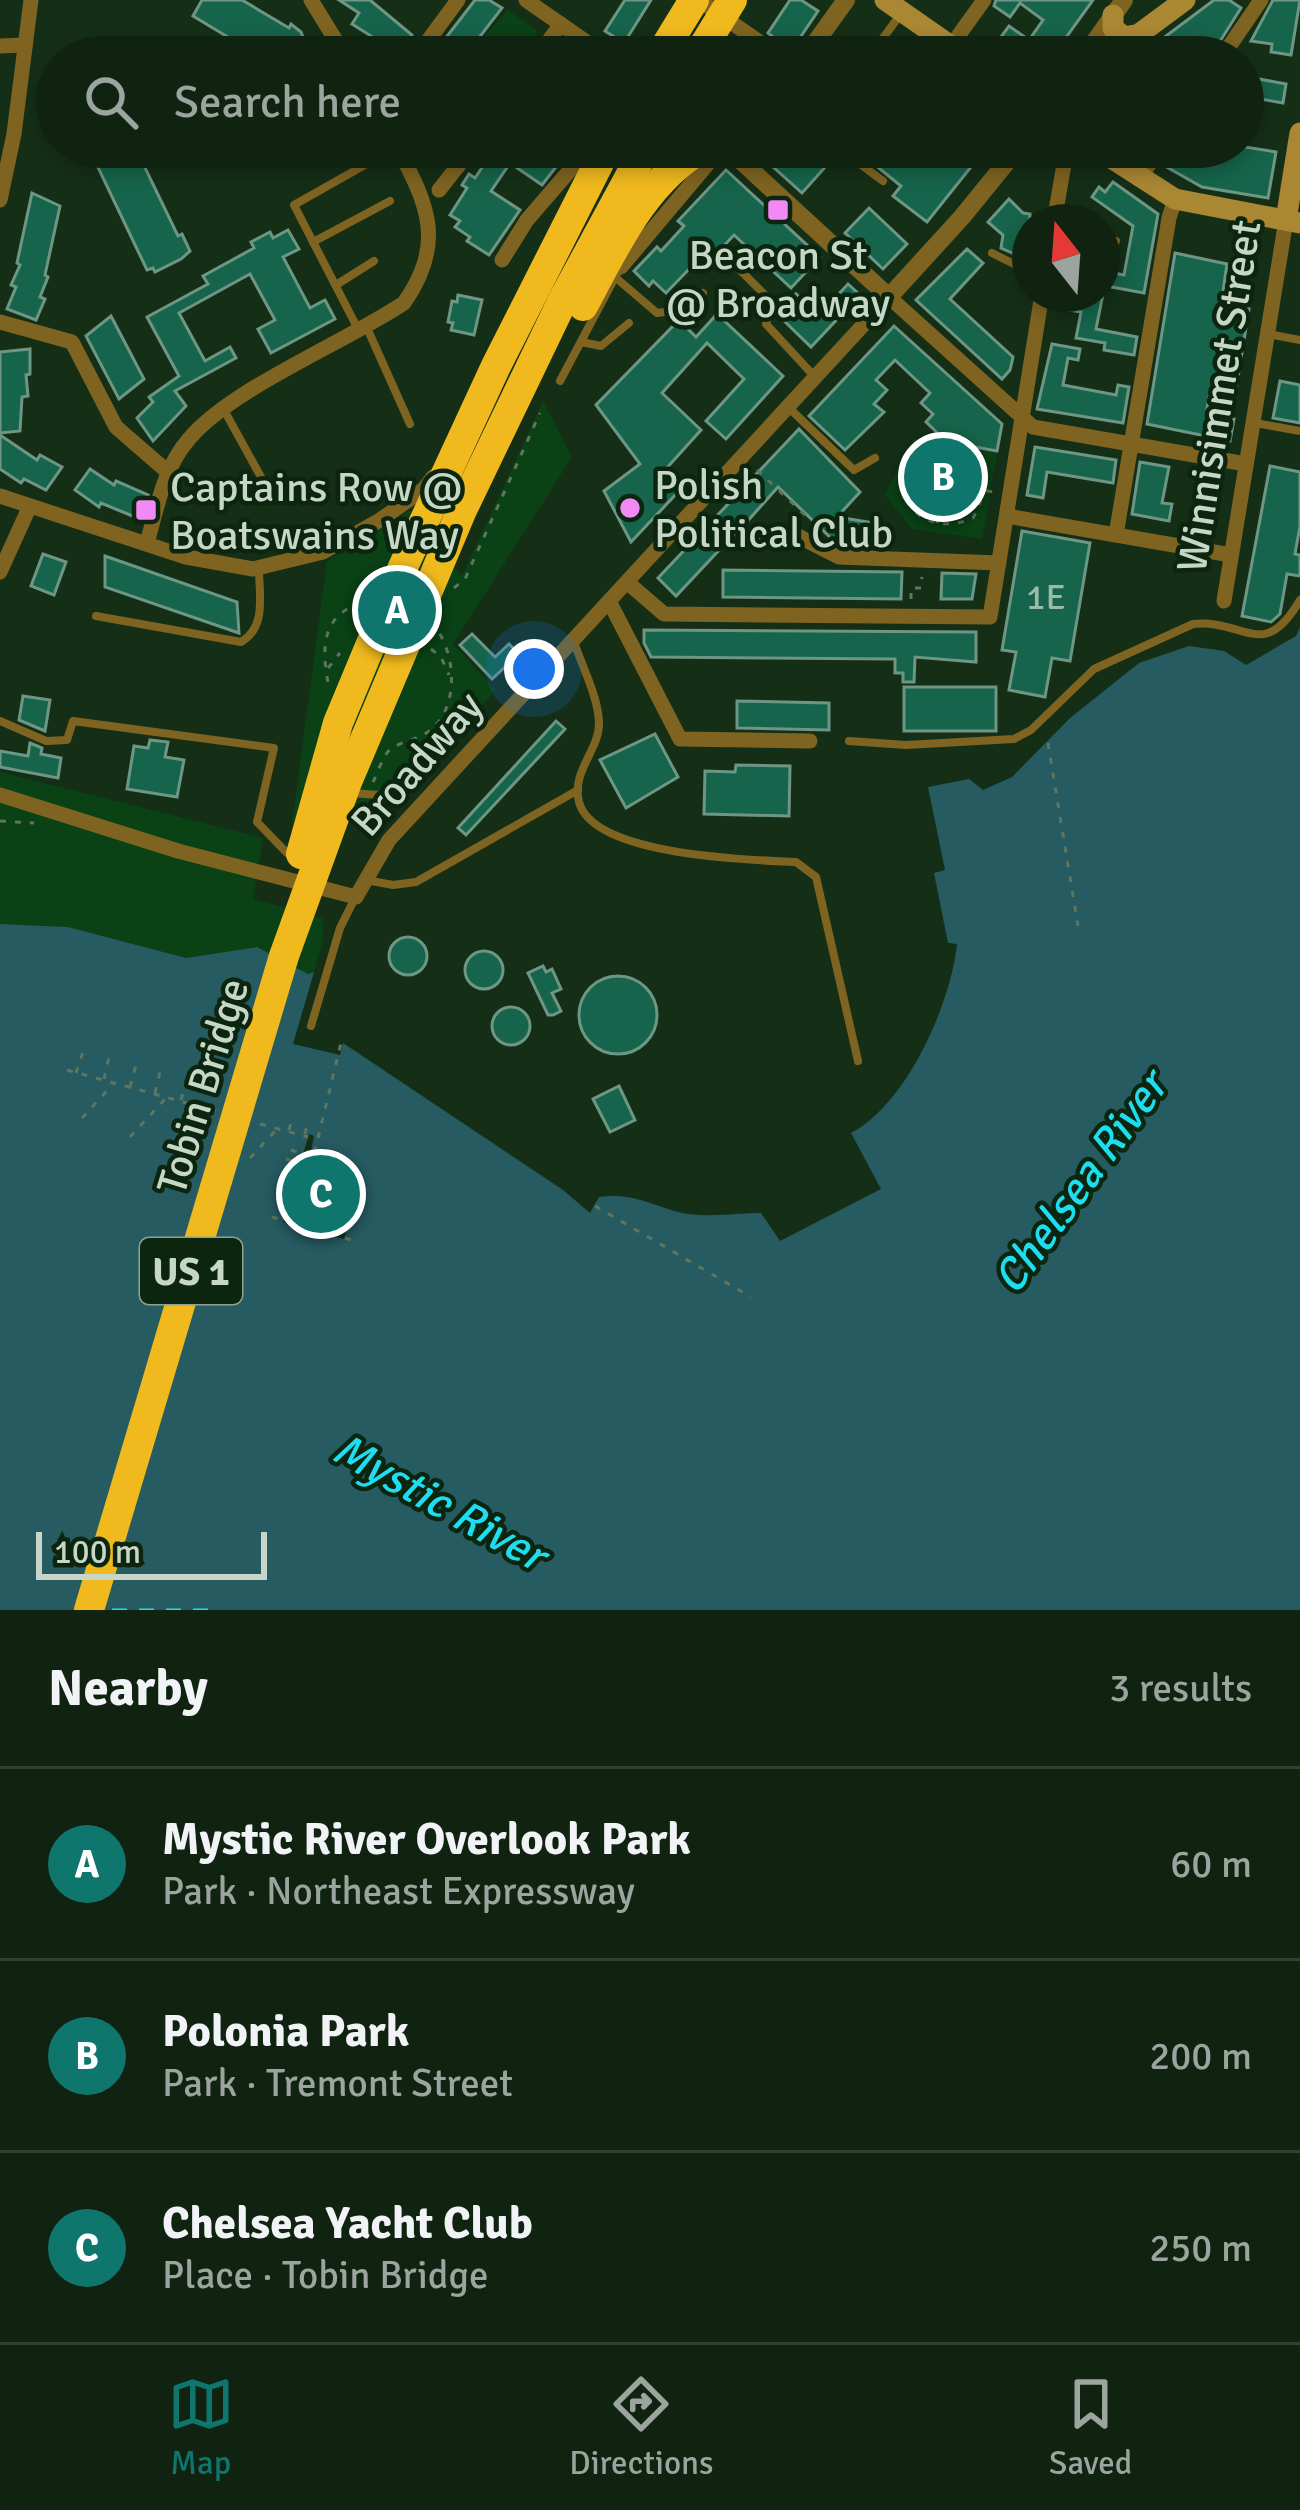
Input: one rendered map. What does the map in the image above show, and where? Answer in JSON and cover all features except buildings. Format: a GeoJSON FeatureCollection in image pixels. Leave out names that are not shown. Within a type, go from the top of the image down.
{"type":"FeatureCollection","features":[{"type":"Feature","properties":{"kind":"highway"},"geometry":{"type":"LineString","coordinates":[[673,36],[697,0]]}},
{"type":"Feature","properties":{"kind":"highway"},"geometry":{"type":"LineString","coordinates":[[710,36],[733,0]]}},
{"type":"Feature","properties":{"kind":"highway"},"geometry":{"type":"LineString","coordinates":[[290,940],[299,864],[351,690],[480,398],[597,168]]}},
{"type":"Feature","properties":{"kind":"highway","name":"US 1"},"geometry":{"type":"LineString","coordinates":[[290,940],[361,746],[454,525],[569,286],[634,168]]}},
{"type":"Feature","properties":{"kind":"highway"},"geometry":{"type":"LineString","coordinates":[[290,940],[344,838],[474,524],[546,374],[613,270],[640,207],[677,168]]}},
{"type":"Feature","properties":{"kind":"highway","name":"Tobin Bridge"},"geometry":{"type":"LineString","coordinates":[[290,940],[89,1610],[275,986],[290,940]]}},
{"type":"Feature","properties":{"kind":"main road"},"geometry":{"type":"LineString","coordinates":[[1130,36],[1185,0]]}},
{"type":"Feature","properties":{"kind":"main road"},"geometry":{"type":"LineString","coordinates":[[894,6],[936,36]]}},
{"type":"Feature","properties":{"kind":"main road"},"geometry":{"type":"LineString","coordinates":[[1119,8],[1113,28],[1123,36]]}},
{"type":"Feature","properties":{"kind":"main road","name":"Winnisimmet Street"},"geometry":{"type":"LineString","coordinates":[[1293,222],[1300,133]]}},
{"type":"Feature","properties":{"kind":"main road"},"geometry":{"type":"LineString","coordinates":[[1124,168],[1175,199],[1293,222]]}},
{"type":"Feature","properties":{"kind":"street"},"geometry":{"type":"LineString","coordinates":[[0,200],[31,0]]}},
{"type":"Feature","properties":{"kind":"street"},"geometry":{"type":"LineString","coordinates":[[311,0],[333,36]]}},
{"type":"Feature","properties":{"kind":"street"},"geometry":{"type":"LineString","coordinates":[[431,36],[458,0]]}},
{"type":"Feature","properties":{"kind":"street"},"geometry":{"type":"LineString","coordinates":[[526,0],[578,36]]}},
{"type":"Feature","properties":{"kind":"street"},"geometry":{"type":"LineString","coordinates":[[697,0],[750,36]]}},
{"type":"Feature","properties":{"kind":"street"},"geometry":{"type":"LineString","coordinates":[[820,36],[846,0]]}},
{"type":"Feature","properties":{"kind":"street"},"geometry":{"type":"LineString","coordinates":[[967,36],[984,0]]}},
{"type":"Feature","properties":{"kind":"street"},"geometry":{"type":"LineString","coordinates":[[1236,36],[1261,0]]}},
{"type":"Feature","properties":{"kind":"street"},"geometry":{"type":"LineString","coordinates":[[1099,36],[1119,8]]}},
{"type":"Feature","properties":{"kind":"street"},"geometry":{"type":"LineString","coordinates":[[552,36],[561,24]]}},
{"type":"Feature","properties":{"kind":"street"},"geometry":{"type":"LineString","coordinates":[[0,46],[25,45]]}},
{"type":"Feature","properties":{"kind":"street"},"geometry":{"type":"LineString","coordinates":[[147,543],[169,473],[187,440],[223,409],[404,304],[421,278],[430,245],[425,199],[409,168]]}},
{"type":"Feature","properties":{"kind":"street"},"geometry":{"type":"LineString","coordinates":[[439,190],[456,168]]}},
{"type":"Feature","properties":{"kind":"street"},"geometry":{"type":"LineString","coordinates":[[502,260],[526,220],[572,168]]}},
{"type":"Feature","properties":{"kind":"street"},"geometry":{"type":"LineString","coordinates":[[0,496],[186,557],[260,568],[323,552],[424,489],[481,412],[620,168]]}},
{"type":"Feature","properties":{"kind":"street"},"geometry":{"type":"LineString","coordinates":[[613,270],[705,168]]}},
{"type":"Feature","properties":{"kind":"street"},"geometry":{"type":"LineString","coordinates":[[747,168],[1022,421],[1033,427],[1246,464]]}},
{"type":"Feature","properties":{"kind":"street","name":"Broadway"},"geometry":{"type":"LineString","coordinates":[[356,897],[389,839],[962,217],[1001,168]]}},
{"type":"Feature","properties":{"kind":"street"},"geometry":{"type":"LineString","coordinates":[[1057,204],[1063,168]]}},
{"type":"Feature","properties":{"kind":"street"},"geometry":{"type":"LineString","coordinates":[[1139,179],[1147,168]]}},
{"type":"Feature","properties":{"kind":"street"},"geometry":{"type":"LineString","coordinates":[[1116,535],[1175,199]]}},
{"type":"Feature","properties":{"kind":"street","name":"Winnisimmet Street"},"geometry":{"type":"LineString","coordinates":[[1224,601],[1268,334],[1293,222]]}},
{"type":"Feature","properties":{"kind":"street"},"geometry":{"type":"LineString","coordinates":[[628,583],[664,614],[991,617],[1039,312]]}},
{"type":"Feature","properties":{"kind":"street"},"geometry":{"type":"LineString","coordinates":[[0,322],[72,341],[116,427],[169,473]]}},
{"type":"Feature","properties":{"kind":"street"},"geometry":{"type":"LineString","coordinates":[[0,572],[29,508]]}},
{"type":"Feature","properties":{"kind":"street"},"geometry":{"type":"LineString","coordinates":[[1007,516],[1231,555]]}},
{"type":"Feature","properties":{"kind":"street"},"geometry":{"type":"LineString","coordinates":[[798,536],[839,557],[999,563]]}},
{"type":"Feature","properties":{"kind":"street"},"geometry":{"type":"LineString","coordinates":[[610,602],[680,740],[810,741]]}},
{"type":"Feature","properties":{"kind":"street"},"geometry":{"type":"LineString","coordinates":[[0,795],[356,897]]}},
{"type":"Feature","properties":{"kind":"lane"},"geometry":{"type":"LineString","coordinates":[[880,36],[894,6]]}},
{"type":"Feature","properties":{"kind":"lane"},"geometry":{"type":"LineString","coordinates":[[359,168],[294,205],[410,424]]}},
{"type":"Feature","properties":{"kind":"lane"},"geometry":{"type":"LineString","coordinates":[[865,168],[883,181]]}},
{"type":"Feature","properties":{"kind":"lane"},"geometry":{"type":"LineString","coordinates":[[314,242],[390,201]]}},
{"type":"Feature","properties":{"kind":"lane"},"geometry":{"type":"LineString","coordinates":[[992,254],[1012,263]]}},
{"type":"Feature","properties":{"kind":"lane"},"geometry":{"type":"LineString","coordinates":[[336,285],[374,261]]}},
{"type":"Feature","properties":{"kind":"lane"},"geometry":{"type":"LineString","coordinates":[[731,261],[772,303],[766,324],[815,377]]}},
{"type":"Feature","properties":{"kind":"lane"},"geometry":{"type":"LineString","coordinates":[[560,381],[613,270],[657,313],[686,309],[703,293]]}},
{"type":"Feature","properties":{"kind":"lane"},"geometry":{"type":"LineString","coordinates":[[581,342],[601,346],[629,322]]}},
{"type":"Feature","properties":{"kind":"lane"},"geometry":{"type":"LineString","coordinates":[[1268,334],[1300,340]]}},
{"type":"Feature","properties":{"kind":"lane"},"geometry":{"type":"LineString","coordinates":[[788,407],[854,470],[875,458]]}},
{"type":"Feature","properties":{"kind":"lane"},"geometry":{"type":"LineString","coordinates":[[223,409],[266,486]]}},
{"type":"Feature","properties":{"kind":"lane"},"geometry":{"type":"LineString","coordinates":[[1253,422],[1300,431]]}},
{"type":"Feature","properties":{"kind":"lane"},"geometry":{"type":"LineString","coordinates":[[96,616],[241,642],[253,635],[259,622],[260,568]]}},
{"type":"Feature","properties":{"kind":"lane"},"geometry":{"type":"LineString","coordinates":[[849,741],[906,745],[1014,739],[1030,730],[1094,668],[1193,624],[1274,632],[1300,600]]}},
{"type":"Feature","properties":{"kind":"lane"},"geometry":{"type":"LineString","coordinates":[[1218,626],[1224,601]]}},
{"type":"Feature","properties":{"kind":"lane"},"geometry":{"type":"LineString","coordinates":[[574,640],[599,720],[597,738],[578,778],[586,815],[608,835],[710,858],[796,862],[806,867],[816,877],[858,1060]]}},
{"type":"Feature","properties":{"kind":"lane"},"geometry":{"type":"LineString","coordinates":[[0,721],[46,741],[67,740],[73,721],[274,748],[257,822],[287,853]]}},
{"type":"Feature","properties":{"kind":"lane"},"geometry":{"type":"LineString","coordinates":[[366,880],[416,882],[578,790]]}},
{"type":"Feature","properties":{"kind":"lane"},"geometry":{"type":"LineString","coordinates":[[298,817],[339,792],[381,795]]}},
{"type":"Feature","properties":{"kind":"lane"},"geometry":{"type":"LineString","coordinates":[[279,878],[293,835]]}},
{"type":"Feature","properties":{"kind":"lane"},"geometry":{"type":"LineString","coordinates":[[311,1026],[340,928],[356,897]]}},
{"type":"Feature","properties":{"kind":"path"},"geometry":{"type":"LineString","coordinates":[[448,593],[465,579],[540,413]]}},
{"type":"Feature","properties":{"kind":"path"},"geometry":{"type":"LineString","coordinates":[[930,451],[946,453],[976,458],[985,471],[973,518],[955,526],[916,516],[906,503],[907,477],[918,458],[930,451]]}},
{"type":"Feature","properties":{"kind":"path"},"geometry":{"type":"LineString","coordinates":[[936,524],[946,453]]}},
{"type":"Feature","properties":{"kind":"path"},"geometry":{"type":"LineString","coordinates":[[757,470],[832,541]]}},
{"type":"Feature","properties":{"kind":"path"},"geometry":{"type":"LineString","coordinates":[[907,477],[930,480],[934,476],[942,482],[993,492]]}},
{"type":"Feature","properties":{"kind":"path"},"geometry":{"type":"LineString","coordinates":[[930,480],[932,486],[942,482]]}},
{"type":"Feature","properties":{"kind":"path"},"geometry":{"type":"LineString","coordinates":[[922,560],[922,588]]}},
{"type":"Feature","properties":{"kind":"path"},"geometry":{"type":"LineString","coordinates":[[911,601],[911,588],[932,588]]}},
{"type":"Feature","properties":{"kind":"path"},"geometry":{"type":"LineString","coordinates":[[438,721],[471,751]]}},
{"type":"Feature","properties":{"kind":"path"},"geometry":{"type":"LineString","coordinates":[[1048,743],[1078,926]]}},
{"type":"Feature","properties":{"kind":"path"},"geometry":{"type":"LineString","coordinates":[[311,1167],[341,1043]]}},
{"type":"Feature","properties":{"kind":"path"},"geometry":{"type":"LineString","coordinates":[[76,1073],[83,1052]]}},
{"type":"Feature","properties":{"kind":"path"},"geometry":{"type":"LineString","coordinates":[[104,1080],[109,1057]]}},
{"type":"Feature","properties":{"kind":"path"},"geometry":{"type":"LineString","coordinates":[[130,1088],[136,1065]]}},
{"type":"Feature","properties":{"kind":"path"},"geometry":{"type":"LineString","coordinates":[[67,1070],[222,1113]]}},
{"type":"Feature","properties":{"kind":"path"},"geometry":{"type":"LineString","coordinates":[[154,1094],[160,1072]]}},
{"type":"Feature","properties":{"kind":"path"},"geometry":{"type":"LineString","coordinates":[[180,1102],[187,1079]]}},
{"type":"Feature","properties":{"kind":"path"},"geometry":{"type":"LineString","coordinates":[[82,1118],[114,1083]]}},
{"type":"Feature","properties":{"kind":"path"},"geometry":{"type":"LineString","coordinates":[[130,1137],[166,1098]]}},
{"type":"Feature","properties":{"kind":"path"},"geometry":{"type":"LineString","coordinates":[[289,1132],[293,1116]]}},
{"type":"Feature","properties":{"kind":"path"},"geometry":{"type":"LineString","coordinates":[[255,1123],[306,1136],[308,1120]]}},
{"type":"Feature","properties":{"kind":"path"},"geometry":{"type":"LineString","coordinates":[[174,1169],[210,1127]]}},
{"type":"Feature","properties":{"kind":"path"},"geometry":{"type":"LineString","coordinates":[[245,1163],[278,1129]]}},
{"type":"Feature","properties":{"kind":"path"},"geometry":{"type":"LineString","coordinates":[[291,1150],[303,1154]]}},
{"type":"Feature","properties":{"kind":"path"},"geometry":{"type":"LineString","coordinates":[[286,1159],[299,1163]]}},
{"type":"Feature","properties":{"kind":"path"},"geometry":{"type":"LineString","coordinates":[[325,1172],[328,1160]]}},
{"type":"Feature","properties":{"kind":"path"},"geometry":{"type":"LineString","coordinates":[[342,1177],[345,1164]]}},
{"type":"Feature","properties":{"kind":"path"},"geometry":{"type":"LineString","coordinates":[[359,1182],[363,1169]]}},
{"type":"Feature","properties":{"kind":"path"},"geometry":{"type":"LineString","coordinates":[[282,1177],[295,1180]]}},
{"type":"Feature","properties":{"kind":"path"},"geometry":{"type":"LineString","coordinates":[[276,1199],[289,1202]]}},
{"type":"Feature","properties":{"kind":"path"},"geometry":{"type":"LineString","coordinates":[[595,1207],[751,1297]]}},
{"type":"Feature","properties":{"kind":"path"},"geometry":{"type":"LineString","coordinates":[[272,1217],[284,1220]]}},
{"type":"Feature","properties":{"kind":"path"},"geometry":{"type":"LineString","coordinates":[[345,1238],[357,1242]]}},
{"type":"Feature","properties":{"kind":"green space"},"geometry":{"type":"Polygon","coordinates":[[[508,10],[538,31],[535,36],[485,36],[508,10]]]}},
{"type":"Feature","properties":{"kind":"green space"},"geometry":{"type":"Polygon","coordinates":[[[543,401],[572,457],[453,644],[496,690],[386,805],[292,823],[327,561],[410,510],[462,576],[543,401]]]}},
{"type":"Feature","properties":{"kind":"green space"},"geometry":{"type":"Polygon","coordinates":[[[913,439],[997,453],[982,539],[912,529],[885,495],[913,439]]]}},
{"type":"Feature","properties":{"kind":"green space"},"geometry":{"type":"Polygon","coordinates":[[[0,772],[263,838],[253,899],[322,918],[324,936],[314,972],[308,974],[257,947],[185,958],[68,927],[0,924],[0,772]]]}},
{"type":"Feature","properties":{"kind":"water"},"geometry":{"type":"Polygon","coordinates":[[[1300,627],[1300,1610],[0,1610],[0,924],[68,927],[186,958],[257,947],[308,974],[314,972],[293,1044],[340,1055],[343,1043],[563,1190],[590,1213],[599,1197],[619,1196],[695,1215],[761,1213],[780,1241],[881,1189],[851,1133],[890,1100],[907,1077],[946,995],[957,944],[948,943],[934,873],[945,870],[928,787],[969,779],[983,790],[1012,777],[1070,718],[1139,663],[1189,646],[1224,651],[1246,665],[1296,636],[1300,627]]]}},
{"type":"Feature","properties":{"kind":"pier"},"geometry":{"type":"Polygon","coordinates":[[[309,1134],[314,1136],[308,1166],[360,1182],[344,1239],[283,1222],[309,1134]]]}},
{"type":"Feature","properties":{"kind":"ferry route"},"geometry":{"type":"LineString","coordinates":[[112,1610],[214,1610]]}},
{"type":"Feature","properties":{"kind":"place","name":"Beacon St @ Broadway"},"geometry":{"type":"Point","coordinates":[778,210]}},
{"type":"Feature","properties":{"kind":"place","name":"Polonia Park"},"geometry":{"type":"Point","coordinates":[943,477]}},
{"type":"Feature","properties":{"kind":"place","name":"Polish Political Club"},"geometry":{"type":"Point","coordinates":[630,508]}},
{"type":"Feature","properties":{"kind":"place","name":"Captains Row @ Boatswains Way"},"geometry":{"type":"Point","coordinates":[146,510]}},
{"type":"Feature","properties":{"kind":"place","name":"Mystic River Overlook Park"},"geometry":{"type":"Point","coordinates":[397,610]}},
{"type":"Feature","properties":{"kind":"place","name":"Chelsea Yacht Club"},"geometry":{"type":"Point","coordinates":[321,1194]}},
{"type":"Feature","properties":{"kind":"water label","name":"Chelsea River"},"geometry":{"type":"Point","coordinates":[1079,1182]}},
{"type":"Feature","properties":{"kind":"water label","name":"Mystic River"},"geometry":{"type":"Point","coordinates":[440,1501]}}]}
